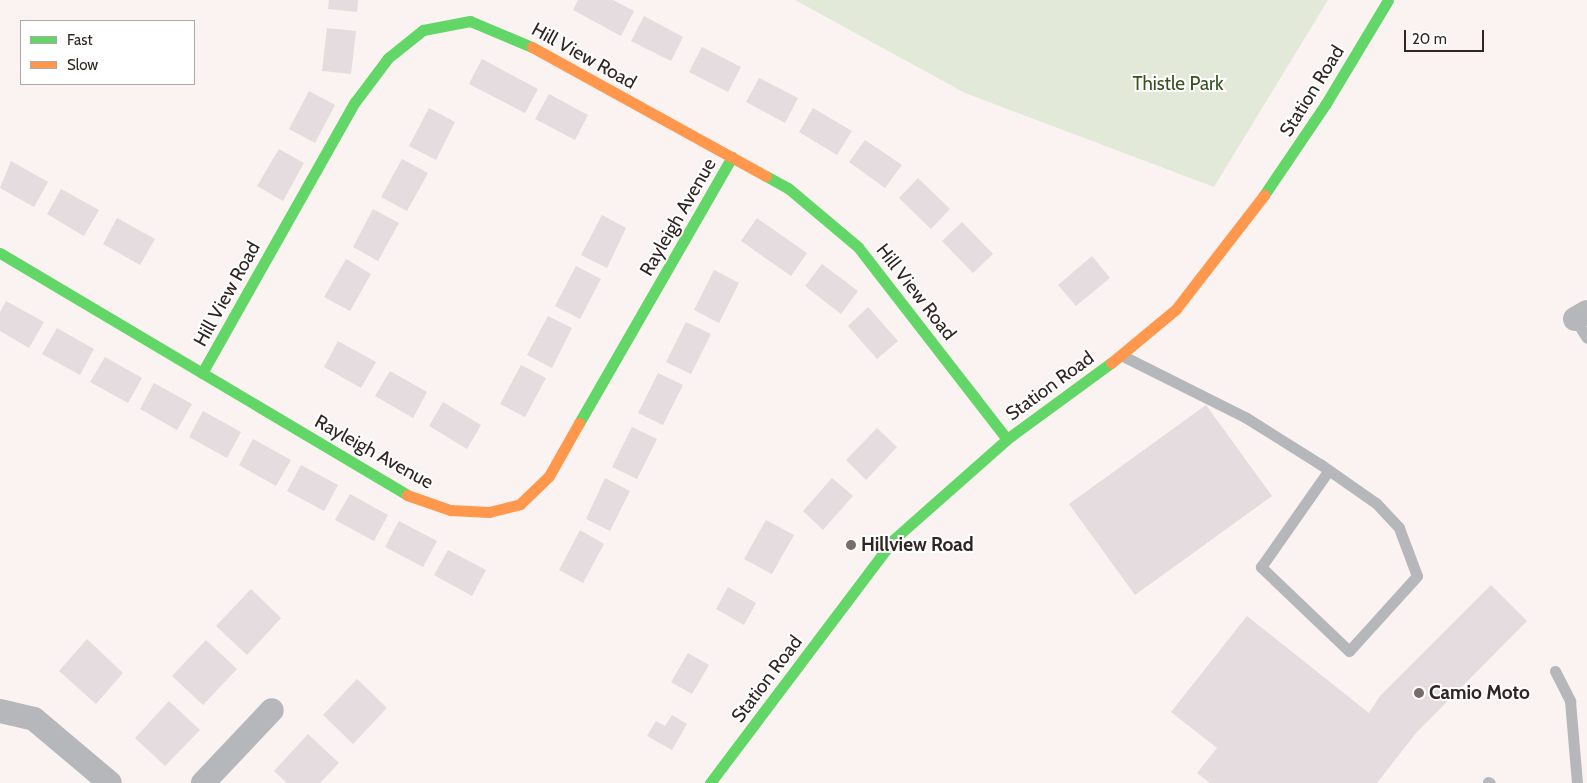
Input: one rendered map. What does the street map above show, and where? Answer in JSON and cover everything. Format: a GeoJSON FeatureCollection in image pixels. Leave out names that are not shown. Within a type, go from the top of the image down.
{"type":"FeatureCollection","features":[{"type":"Feature","properties":{"kind":"street","name":"Station Road"},"geometry":{"type":"LineString","coordinates":[[710,783],[893,540],[1007,439],[1122,355],[1176,309],[1263,197],[1325,105],[1388,0]]}},
{"type":"Feature","properties":{"kind":"street","name":"Hill View Road"},"geometry":{"type":"LineString","coordinates":[[202,373],[355,102],[388,58],[423,30],[470,21],[511,35],[788,188],[858,246],[1007,439]]}},
{"type":"Feature","properties":{"kind":"street","name":"Rayleigh Avenue"},"geometry":{"type":"LineString","coordinates":[[0,253],[413,498],[450,510],[489,512],[520,504],[549,476],[732,157]]}},
{"type":"Feature","properties":{"kind":"street"},"geometry":{"type":"LineString","coordinates":[[203,783],[272,710]]}},
{"type":"Feature","properties":{"kind":"street"},"geometry":{"type":"LineString","coordinates":[[0,711],[34,719],[110,783]]}},
{"type":"Feature","properties":{"kind":"lane"},"geometry":{"type":"LineString","coordinates":[[1122,355],[1245,417],[1329,470],[1376,503],[1399,528],[1417,576],[1349,651],[1261,567],[1329,470]]}},
{"type":"Feature","properties":{"kind":"lane"},"geometry":{"type":"LineString","coordinates":[[1555,671],[1570,701],[1577,783]]}},
{"type":"Feature","properties":{"kind":"green space","name":"Thistle Park"},"geometry":{"type":"Polygon","coordinates":[[[795,0],[1328,0],[1214,187],[965,93],[795,0]]]}},
{"type":"Feature","properties":{"kind":"building"},"geometry":{"type":"Polygon","coordinates":[[[329,0],[358,0],[357,12],[328,9],[329,0]]]}},
{"type":"Feature","properties":{"kind":"building"},"geometry":{"type":"Polygon","coordinates":[[[578,0],[613,0],[634,11],[621,36],[573,10],[578,0]]]}},
{"type":"Feature","properties":{"kind":"building"},"geometry":{"type":"Polygon","coordinates":[[[644,16],[683,37],[671,61],[631,41],[644,16]]]}},
{"type":"Feature","properties":{"kind":"building"},"geometry":{"type":"Polygon","coordinates":[[[327,28],[356,31],[351,74],[322,71],[327,28]]]}},
{"type":"Feature","properties":{"kind":"building"},"geometry":{"type":"Polygon","coordinates":[[[702,47],[741,67],[728,92],[689,72],[702,47]]]}},
{"type":"Feature","properties":{"kind":"building"},"geometry":{"type":"Polygon","coordinates":[[[482,59],[538,89],[525,113],[469,84],[482,59]]]}},
{"type":"Feature","properties":{"kind":"building"},"geometry":{"type":"Polygon","coordinates":[[[759,78],[798,98],[785,123],[746,102],[759,78]]]}},
{"type":"Feature","properties":{"kind":"building"},"geometry":{"type":"Polygon","coordinates":[[[309,91],[335,105],[315,143],[289,129],[309,91]]]}},
{"type":"Feature","properties":{"kind":"building"},"geometry":{"type":"Polygon","coordinates":[[[549,94],[588,115],[575,140],[535,119],[549,94]]]}},
{"type":"Feature","properties":{"kind":"building"},"geometry":{"type":"Polygon","coordinates":[[[429,108],[455,122],[436,160],[409,146],[429,108]]]}},
{"type":"Feature","properties":{"kind":"building"},"geometry":{"type":"Polygon","coordinates":[[[813,108],[852,131],[837,155],[799,132],[813,108]]]}},
{"type":"Feature","properties":{"kind":"building"},"geometry":{"type":"Polygon","coordinates":[[[865,140],[902,165],[885,188],[849,162],[865,140]]]}},
{"type":"Feature","properties":{"kind":"building"},"geometry":{"type":"Polygon","coordinates":[[[279,149],[304,163],[283,201],[257,186],[279,149]]]}},
{"type":"Feature","properties":{"kind":"building"},"geometry":{"type":"Polygon","coordinates":[[[402,159],[428,173],[407,211],[381,197],[402,159]]]}},
{"type":"Feature","properties":{"kind":"building"},"geometry":{"type":"Polygon","coordinates":[[[11,161],[48,182],[34,207],[0,188],[11,161]]]}},
{"type":"Feature","properties":{"kind":"building"},"geometry":{"type":"Polygon","coordinates":[[[918,178],[950,209],[931,229],[899,198],[918,178]]]}},
{"type":"Feature","properties":{"kind":"building"},"geometry":{"type":"Polygon","coordinates":[[[61,189],[99,210],[84,236],[47,214],[61,189]]]}},
{"type":"Feature","properties":{"kind":"building"},"geometry":{"type":"Polygon","coordinates":[[[373,209],[399,223],[378,261],[353,247],[373,209]]]}},
{"type":"Feature","properties":{"kind":"building"},"geometry":{"type":"Polygon","coordinates":[[[602,215],[626,228],[607,268],[581,255],[602,215]]]}},
{"type":"Feature","properties":{"kind":"building"},"geometry":{"type":"Polygon","coordinates":[[[117,218],[155,239],[140,265],[103,244],[117,218]]]}},
{"type":"Feature","properties":{"kind":"building"},"geometry":{"type":"Polygon","coordinates":[[[757,218],[807,253],[791,276],[741,241],[757,218]]]}},
{"type":"Feature","properties":{"kind":"building"},"geometry":{"type":"Polygon","coordinates":[[[962,222],[993,254],[973,273],[942,241],[962,222]]]}},
{"type":"Feature","properties":{"kind":"building"},"geometry":{"type":"Polygon","coordinates":[[[1092,256],[1110,278],[1076,306],[1058,285],[1092,256]]]}},
{"type":"Feature","properties":{"kind":"building"},"geometry":{"type":"Polygon","coordinates":[[[346,259],[371,274],[350,311],[324,297],[346,259]]]}},
{"type":"Feature","properties":{"kind":"building"},"geometry":{"type":"Polygon","coordinates":[[[822,264],[858,291],[841,314],[805,286],[822,264]]]}},
{"type":"Feature","properties":{"kind":"building"},"geometry":{"type":"Polygon","coordinates":[[[576,266],[601,279],[580,319],[555,306],[576,266]]]}},
{"type":"Feature","properties":{"kind":"building"},"geometry":{"type":"Polygon","coordinates":[[[714,270],[739,283],[719,323],[694,310],[714,270]]]}},
{"type":"Feature","properties":{"kind":"building"},"geometry":{"type":"Polygon","coordinates":[[[6,301],[44,322],[29,348],[0,331],[0,312],[6,301]]]}},
{"type":"Feature","properties":{"kind":"building"},"geometry":{"type":"Polygon","coordinates":[[[868,307],[898,341],[877,359],[848,326],[868,307]]]}},
{"type":"Feature","properties":{"kind":"building"},"geometry":{"type":"Polygon","coordinates":[[[548,316],[572,328],[552,368],[527,355],[548,316]]]}},
{"type":"Feature","properties":{"kind":"building"},"geometry":{"type":"Polygon","coordinates":[[[686,322],[711,334],[691,374],[666,362],[686,322]]]}},
{"type":"Feature","properties":{"kind":"building"},"geometry":{"type":"Polygon","coordinates":[[[57,328],[94,349],[80,375],[42,354],[57,328]]]}},
{"type":"Feature","properties":{"kind":"building"},"geometry":{"type":"Polygon","coordinates":[[[338,341],[376,362],[361,388],[324,367],[338,341]]]}},
{"type":"Feature","properties":{"kind":"building"},"geometry":{"type":"Polygon","coordinates":[[[105,357],[142,378],[128,403],[90,382],[105,357]]]}},
{"type":"Feature","properties":{"kind":"building"},"geometry":{"type":"Polygon","coordinates":[[[521,365],[546,378],[525,417],[500,404],[521,365]]]}},
{"type":"Feature","properties":{"kind":"building"},"geometry":{"type":"Polygon","coordinates":[[[390,371],[427,392],[413,418],[375,396],[390,371]]]}},
{"type":"Feature","properties":{"kind":"building"},"geometry":{"type":"Polygon","coordinates":[[[658,373],[683,385],[663,425],[638,413],[658,373]]]}},
{"type":"Feature","properties":{"kind":"building"},"geometry":{"type":"Polygon","coordinates":[[[154,383],[192,404],[177,430],[140,409],[154,383]]]}},
{"type":"Feature","properties":{"kind":"building"},"geometry":{"type":"Polygon","coordinates":[[[443,402],[481,425],[467,449],[429,426],[443,402]]]}},
{"type":"Feature","properties":{"kind":"building"},"geometry":{"type":"Polygon","coordinates":[[[1206,405],[1272,496],[1135,595],[1069,504],[1206,405]]]}},
{"type":"Feature","properties":{"kind":"building"},"geometry":{"type":"Polygon","coordinates":[[[203,411],[241,432],[227,458],[189,437],[203,411]]]}},
{"type":"Feature","properties":{"kind":"building"},"geometry":{"type":"Polygon","coordinates":[[[632,427],[657,439],[637,479],[612,467],[632,427]]]}},
{"type":"Feature","properties":{"kind":"building"},"geometry":{"type":"Polygon","coordinates":[[[877,428],[897,447],[866,480],[846,460],[877,428]]]}},
{"type":"Feature","properties":{"kind":"building"},"geometry":{"type":"Polygon","coordinates":[[[253,439],[291,460],[276,486],[239,465],[253,439]]]}},
{"type":"Feature","properties":{"kind":"building"},"geometry":{"type":"Polygon","coordinates":[[[301,465],[338,485],[324,511],[287,491],[301,465]]]}},
{"type":"Feature","properties":{"kind":"building"},"geometry":{"type":"Polygon","coordinates":[[[605,478],[630,491],[610,531],[586,519],[605,478]]]}},
{"type":"Feature","properties":{"kind":"building"},"geometry":{"type":"Polygon","coordinates":[[[832,478],[853,496],[823,530],[803,511],[832,478]]]}},
{"type":"Feature","properties":{"kind":"building"},"geometry":{"type":"Polygon","coordinates":[[[350,494],[388,515],[374,541],[335,520],[350,494]]]}},
{"type":"Feature","properties":{"kind":"building"},"geometry":{"type":"Polygon","coordinates":[[[766,520],[794,535],[772,574],[744,559],[766,520]]]}},
{"type":"Feature","properties":{"kind":"building"},"geometry":{"type":"Polygon","coordinates":[[[399,521],[437,541],[423,567],[385,547],[399,521]]]}},
{"type":"Feature","properties":{"kind":"building"},"geometry":{"type":"Polygon","coordinates":[[[580,530],[604,544],[583,583],[559,570],[580,530]]]}},
{"type":"Feature","properties":{"kind":"building"},"geometry":{"type":"Polygon","coordinates":[[[448,550],[486,570],[472,596],[434,575],[448,550]]]}},
{"type":"Feature","properties":{"kind":"building"},"geometry":{"type":"Polygon","coordinates":[[[1491,585],[1527,621],[1416,733],[1377,783],[1210,783],[1197,773],[1217,748],[1171,712],[1247,616],[1369,713],[1380,696],[1491,585]]]}},
{"type":"Feature","properties":{"kind":"building"},"geometry":{"type":"Polygon","coordinates":[[[728,587],[756,603],[744,625],[716,609],[728,587]]]}},
{"type":"Feature","properties":{"kind":"building"},"geometry":{"type":"Polygon","coordinates":[[[251,589],[281,618],[247,655],[216,626],[251,589]]]}},
{"type":"Feature","properties":{"kind":"building"},"geometry":{"type":"Polygon","coordinates":[[[87,639],[123,673],[96,704],[59,671],[87,639]]]}},
{"type":"Feature","properties":{"kind":"building"},"geometry":{"type":"Polygon","coordinates":[[[206,640],[237,669],[203,705],[172,676],[206,640]]]}},
{"type":"Feature","properties":{"kind":"building"},"geometry":{"type":"Polygon","coordinates":[[[688,653],[709,665],[692,694],[671,682],[688,653]]]}},
{"type":"Feature","properties":{"kind":"building"},"geometry":{"type":"Polygon","coordinates":[[[357,679],[387,708],[353,744],[323,715],[357,679]]]}},
{"type":"Feature","properties":{"kind":"building"},"geometry":{"type":"Polygon","coordinates":[[[169,701],[200,730],[165,766],[135,738],[169,701]]]}},
{"type":"Feature","properties":{"kind":"building"},"geometry":{"type":"Polygon","coordinates":[[[672,715],[687,724],[672,750],[647,736],[656,721],[665,726],[672,715]]]}},
{"type":"Feature","properties":{"kind":"building"},"geometry":{"type":"Polygon","coordinates":[[[308,734],[339,763],[320,783],[287,783],[274,771],[308,734]]]}},
{"type":"Feature","properties":{"kind":"traffic: fast"},"geometry":{"type":"LineString","coordinates":[[1264,195],[1325,105],[1388,0]]}},
{"type":"Feature","properties":{"kind":"traffic: fast"},"geometry":{"type":"LineString","coordinates":[[202,373],[355,102],[388,58],[423,30],[470,21],[532,47]]}},
{"type":"Feature","properties":{"kind":"traffic: fast"},"geometry":{"type":"LineString","coordinates":[[579,423],[732,157]]}},
{"type":"Feature","properties":{"kind":"traffic: fast"},"geometry":{"type":"LineString","coordinates":[[766,176],[788,188],[858,247],[1007,439]]}},
{"type":"Feature","properties":{"kind":"traffic: fast"},"geometry":{"type":"LineString","coordinates":[[0,253],[407,495]]}},
{"type":"Feature","properties":{"kind":"traffic: fast"},"geometry":{"type":"LineString","coordinates":[[710,783],[893,540],[1007,439],[1111,363]]}},
{"type":"Feature","properties":{"kind":"traffic: slow"},"geometry":{"type":"LineString","coordinates":[[532,47],[766,176]]}},
{"type":"Feature","properties":{"kind":"traffic: slow"},"geometry":{"type":"LineString","coordinates":[[1111,363],[1176,309],[1264,195]]}},
{"type":"Feature","properties":{"kind":"traffic: slow"},"geometry":{"type":"LineString","coordinates":[[407,495],[450,510],[489,512],[520,504],[549,476],[579,423]]}},
{"type":"Feature","properties":{"kind":"place","name":"Hillview Road"},"geometry":{"type":"Point","coordinates":[851,545]}},
{"type":"Feature","properties":{"kind":"place","name":"Camio Moto"},"geometry":{"type":"Point","coordinates":[1419,693]}}]}
